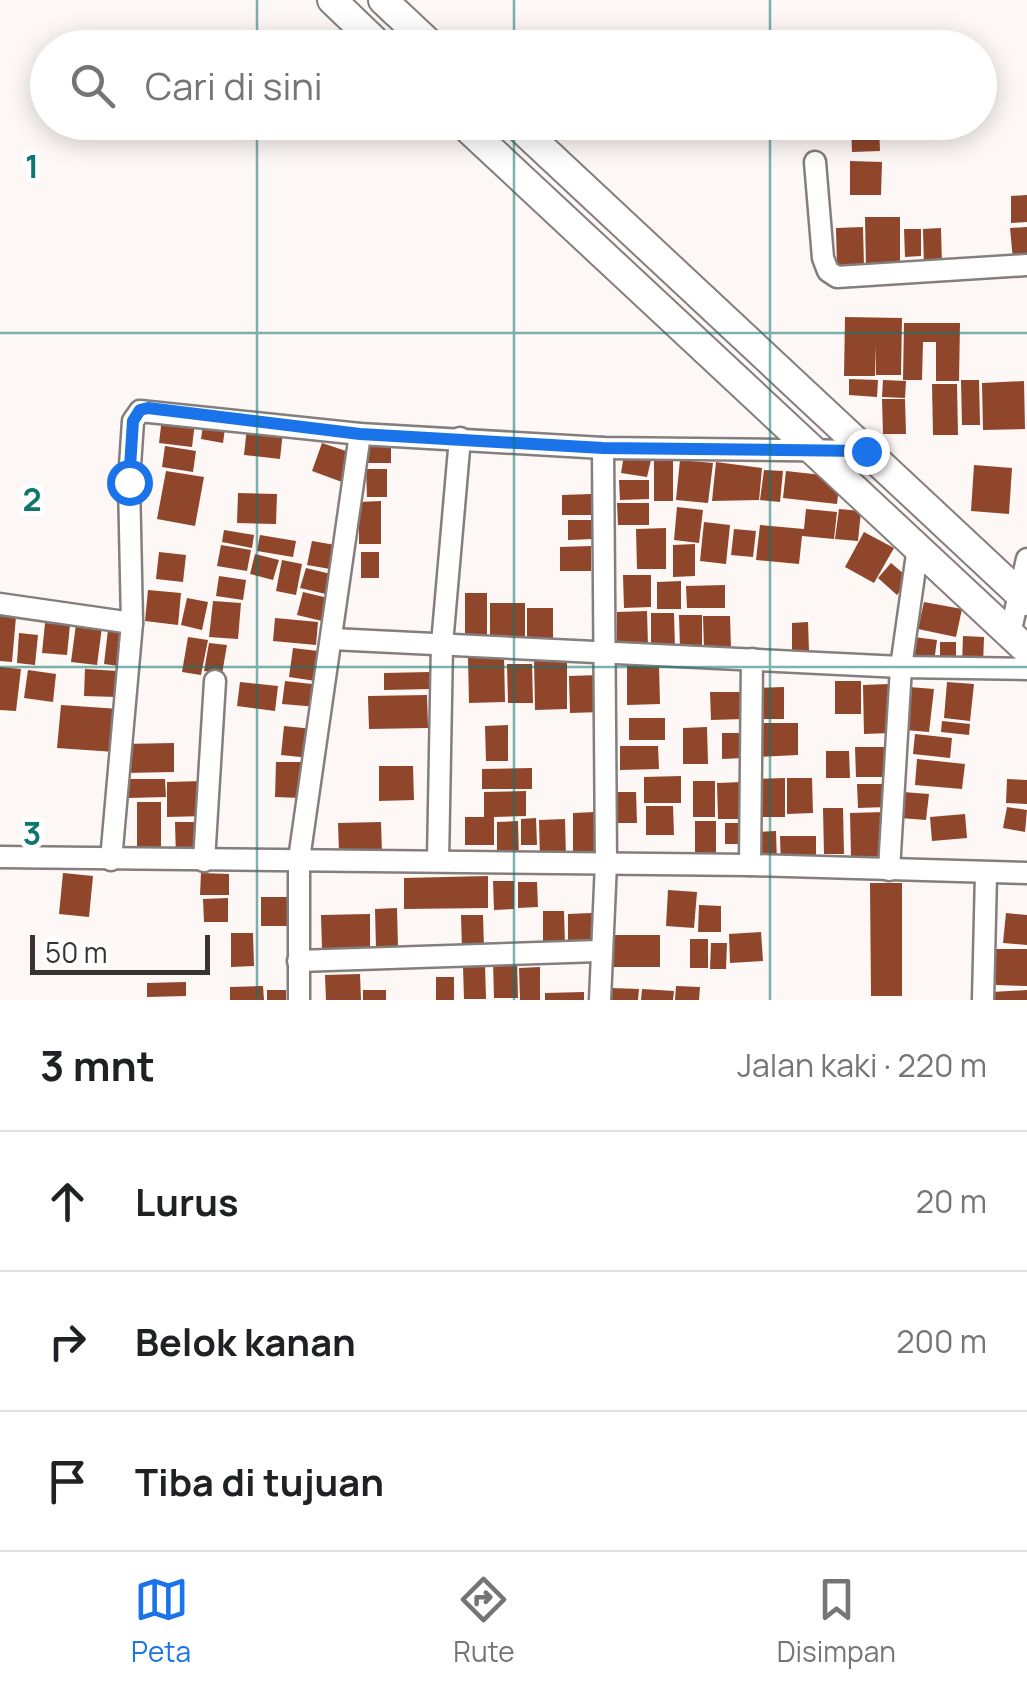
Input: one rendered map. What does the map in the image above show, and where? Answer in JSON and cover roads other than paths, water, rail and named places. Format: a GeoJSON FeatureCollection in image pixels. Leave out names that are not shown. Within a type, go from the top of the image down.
{"type":"FeatureCollection","features":[{"type":"Feature","properties":{"kind":"street"},"geometry":{"type":"LineString","coordinates":[[332,0],[363,30]]}},
{"type":"Feature","properties":{"kind":"street"},"geometry":{"type":"LineString","coordinates":[[383,0],[415,30]]}},
{"type":"Feature","properties":{"kind":"street"},"geometry":{"type":"LineString","coordinates":[[481,140],[1019,642]]}},
{"type":"Feature","properties":{"kind":"street"},"geometry":{"type":"LineString","coordinates":[[533,140],[1024,598]]}},
{"type":"Feature","properties":{"kind":"street"},"geometry":{"type":"LineString","coordinates":[[814,162],[822,258],[828,271],[837,277],[1027,265]]}},
{"type":"Feature","properties":{"kind":"street"},"geometry":{"type":"LineString","coordinates":[[112,860],[132,622],[129,482],[133,421],[140,410],[360,434],[603,448],[866,451]]}},
{"type":"Feature","properties":{"kind":"street"},"geometry":{"type":"LineString","coordinates":[[299,1000],[299,859],[360,434]]}},
{"type":"Feature","properties":{"kind":"street"},"geometry":{"type":"LineString","coordinates":[[438,861],[442,644],[460,438]]}},
{"type":"Feature","properties":{"kind":"street"},"geometry":{"type":"LineString","coordinates":[[600,1000],[606,863],[603,448]]}},
{"type":"Feature","properties":{"kind":"street"},"geometry":{"type":"LineString","coordinates":[[889,870],[901,667],[918,547]]}},
{"type":"Feature","properties":{"kind":"street"},"geometry":{"type":"LineString","coordinates":[[1019,642],[1027,558]]}},
{"type":"Feature","properties":{"kind":"street"},"geometry":{"type":"LineString","coordinates":[[0,604],[132,622]]}},
{"type":"Feature","properties":{"kind":"street"},"geometry":{"type":"LineString","coordinates":[[332,639],[901,667],[1027,669]]}},
{"type":"Feature","properties":{"kind":"street"},"geometry":{"type":"LineString","coordinates":[[750,865],[752,659]]}},
{"type":"Feature","properties":{"kind":"street"},"geometry":{"type":"LineString","coordinates":[[204,860],[215,681]]}},
{"type":"Feature","properties":{"kind":"street"},"geometry":{"type":"LineString","coordinates":[[0,857],[750,865],[1027,873]]}},
{"type":"Feature","properties":{"kind":"street"},"geometry":{"type":"LineString","coordinates":[[982,1000],[986,874]]}},
{"type":"Feature","properties":{"kind":"street"},"geometry":{"type":"LineString","coordinates":[[298,961],[600,952]]}}]}
